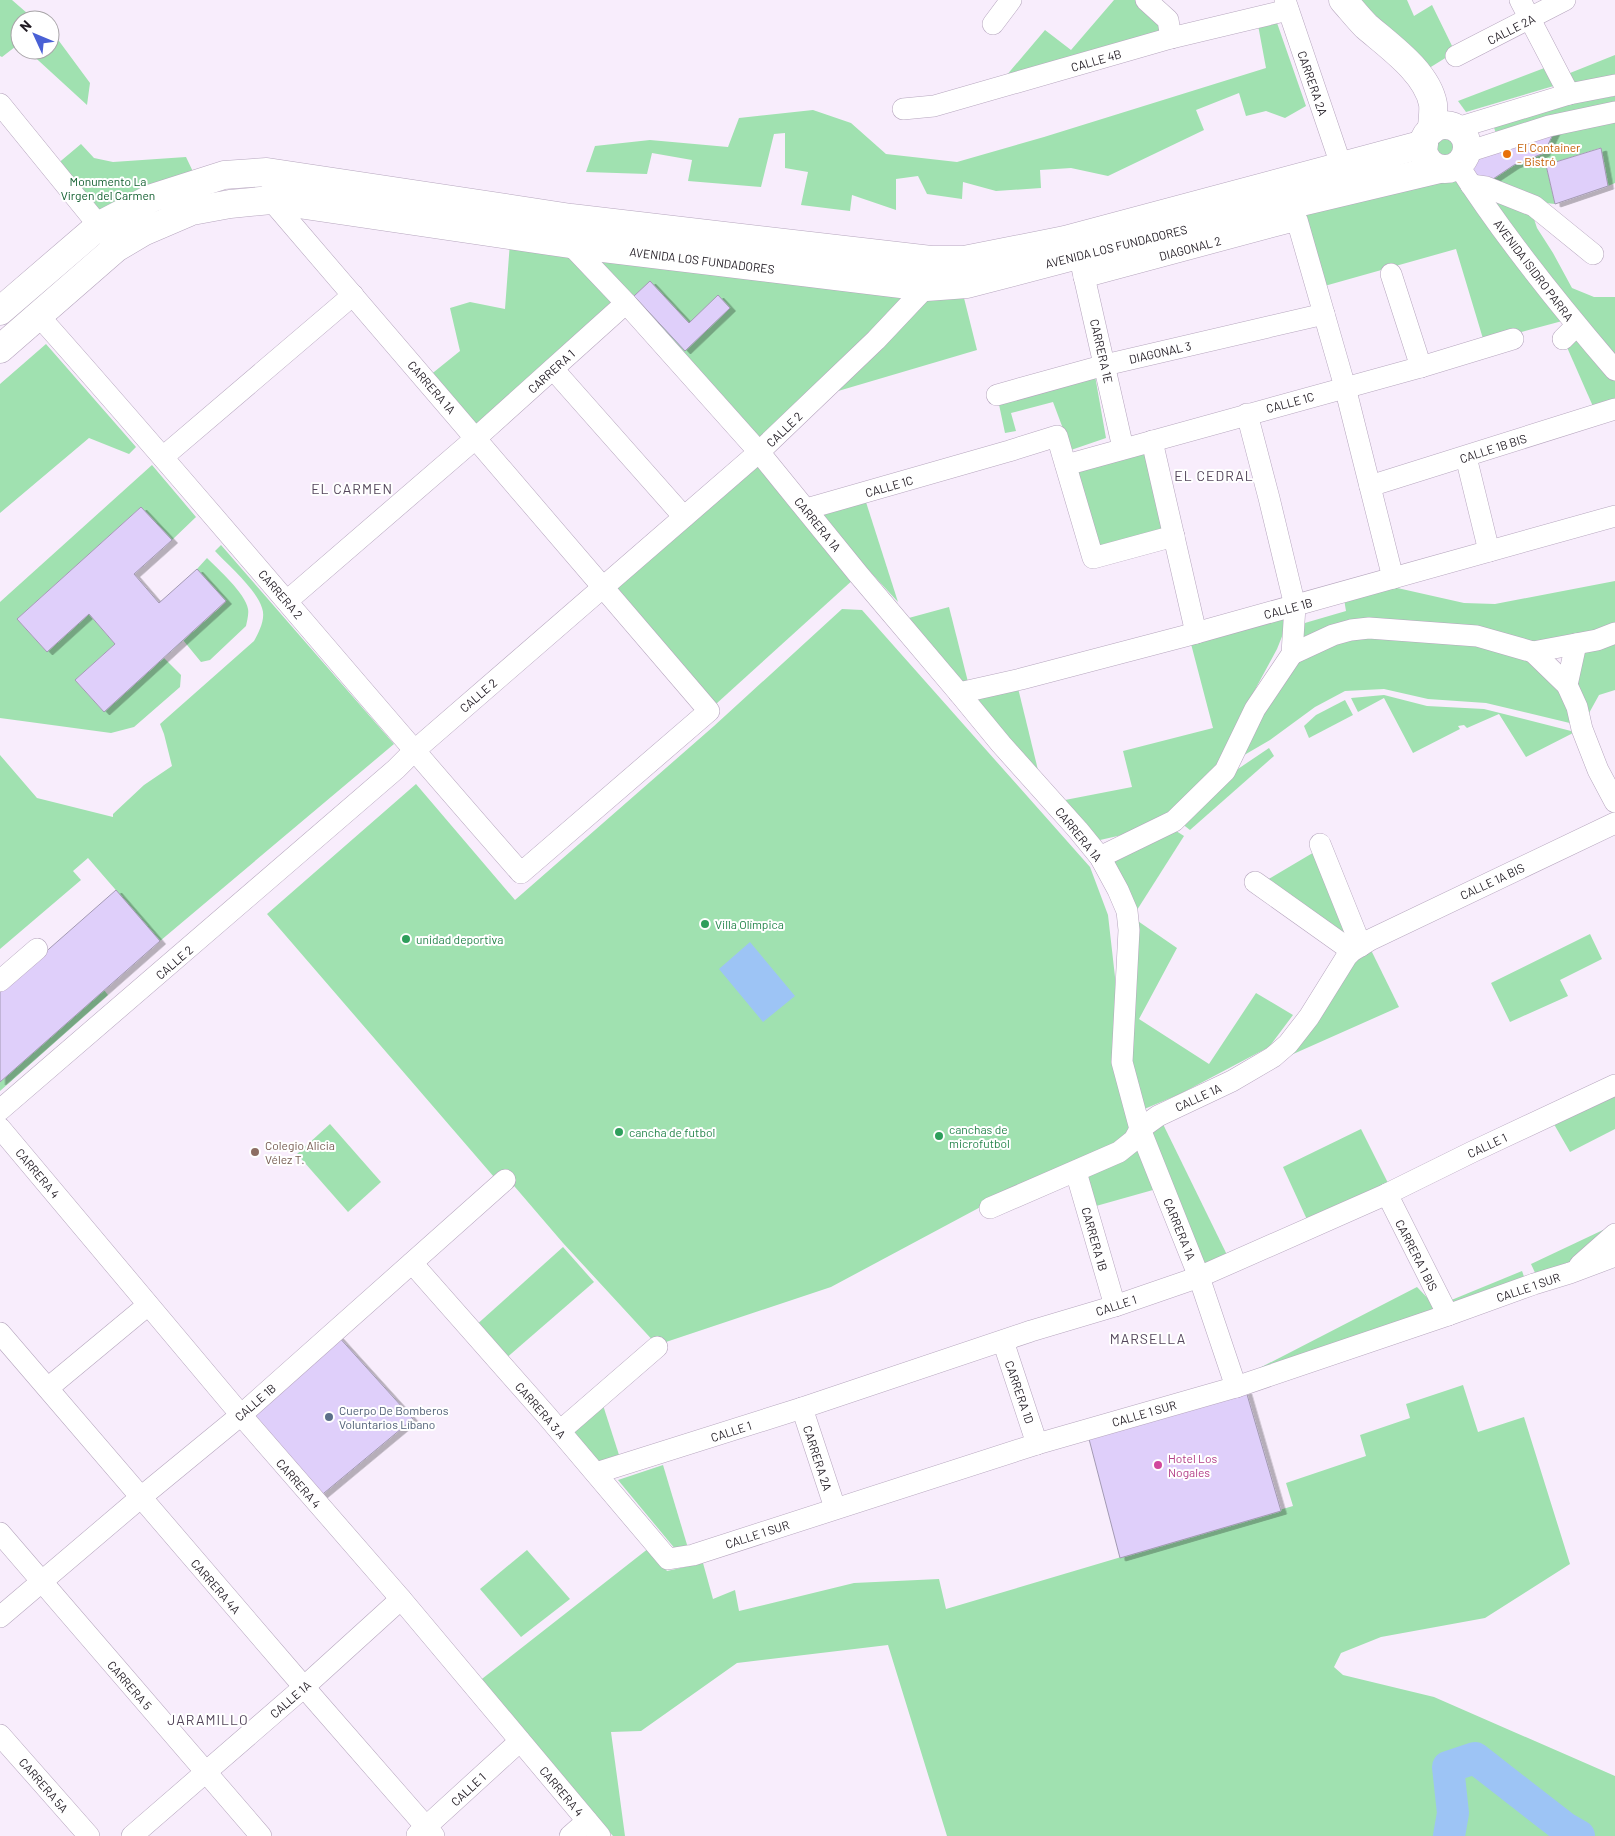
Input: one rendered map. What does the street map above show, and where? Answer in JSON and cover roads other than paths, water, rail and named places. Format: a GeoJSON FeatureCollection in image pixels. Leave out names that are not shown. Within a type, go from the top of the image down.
{"type":"FeatureCollection","features":[{"type":"Feature","properties":{"kind":"main road"},"geometry":{"type":"LineString","coordinates":[[1343,0],[1364,24],[1408,62],[1418,76],[1430,94],[1450,153]]}},
{"type":"Feature","properties":{"kind":"main road","name":"AVENIDA LOS FUNDADORES"},"geometry":{"type":"LineString","coordinates":[[0,311],[100,225],[152,198],[224,174],[267,172],[571,218],[931,260],[964,260],[1066,240],[1341,165],[1450,153]]}},
{"type":"Feature","properties":{"kind":"main road","name":"AVENIDA LOS FUNDADORES"},"geometry":{"type":"LineString","coordinates":[[0,349],[116,248],[144,232],[192,212],[230,204],[271,200],[570,244],[926,287],[966,284],[1081,266],[1450,153]]}},
{"type":"Feature","properties":{"kind":"street"},"geometry":{"type":"LineString","coordinates":[[992,24],[1011,0]]}},
{"type":"Feature","properties":{"kind":"street"},"geometry":{"type":"LineString","coordinates":[[1146,0],[1168,20],[1171,38]]}},
{"type":"Feature","properties":{"kind":"street"},"geometry":{"type":"LineString","coordinates":[[1520,0],[1568,94]]}},
{"type":"Feature","properties":{"kind":"street","name":"CALLE 2A"},"geometry":{"type":"LineString","coordinates":[[1456,56],[1565,0]]}},
{"type":"Feature","properties":{"kind":"street","name":"CALLE 4B"},"geometry":{"type":"LineString","coordinates":[[903,109],[934,106],[1286,3]]}},
{"type":"Feature","properties":{"kind":"street","name":"CARRERA 2A"},"geometry":{"type":"LineString","coordinates":[[1286,3],[1341,165]]}},
{"type":"Feature","properties":{"kind":"street","name":"AVENIDA LOS FUNDADORES"},"geometry":{"type":"LineString","coordinates":[[1450,153],[1568,94],[1615,86]]}},
{"type":"Feature","properties":{"kind":"street","name":"AVENIDA LOS FUNDADORES"},"geometry":{"type":"LineString","coordinates":[[1450,153],[1549,126],[1615,112]]}},
{"type":"Feature","properties":{"kind":"street"},"geometry":{"type":"LineString","coordinates":[[2,113],[100,225],[116,248]]}},
{"type":"Feature","properties":{"kind":"street"},"geometry":{"type":"LineString","coordinates":[[1450,153],[1486,187],[1534,206],[1593,254]]}},
{"type":"Feature","properties":{"kind":"street","name":"AVENIDA ISIDRO PARRA"},"geometry":{"type":"LineString","coordinates":[[1450,153],[1570,332],[1615,370]]}},
{"type":"Feature","properties":{"kind":"street"},"geometry":{"type":"LineString","coordinates":[[267,172],[271,200]]}},
{"type":"Feature","properties":{"kind":"street","name":"CARRERA 1A"},"geometry":{"type":"LineString","coordinates":[[271,200],[709,711],[521,873]]}},
{"type":"Feature","properties":{"kind":"street","name":"DIAGONAL 2"},"geometry":{"type":"LineString","coordinates":[[1081,266],[1297,220],[1324,314]]}},
{"type":"Feature","properties":{"kind":"street"},"geometry":{"type":"LineString","coordinates":[[570,244],[626,303],[759,452]]}},
{"type":"Feature","properties":{"kind":"street"},"geometry":{"type":"LineString","coordinates":[[926,287],[931,260]]}},
{"type":"Feature","properties":{"kind":"street","name":"CARRERA 1E"},"geometry":{"type":"LineString","coordinates":[[1081,266],[1123,448]]}},
{"type":"Feature","properties":{"kind":"street"},"geometry":{"type":"LineString","coordinates":[[1391,274],[1420,366]]}},
{"type":"Feature","properties":{"kind":"street","name":"CALLE 2"},"geometry":{"type":"LineString","coordinates":[[0,1110],[396,769],[414,751],[759,452],[876,340],[926,287]]}},
{"type":"Feature","properties":{"kind":"street"},"geometry":{"type":"LineString","coordinates":[[163,457],[352,295]]}},
{"type":"Feature","properties":{"kind":"street","name":"CARRERA 1"},"geometry":{"type":"LineString","coordinates":[[287,600],[476,438],[626,303]]}},
{"type":"Feature","properties":{"kind":"street"},"geometry":{"type":"LineString","coordinates":[[1324,314],[1393,578]]}},
{"type":"Feature","properties":{"kind":"street","name":"DIAGONAL 3"},"geometry":{"type":"LineString","coordinates":[[997,394],[1105,365],[1324,314]]}},
{"type":"Feature","properties":{"kind":"street","name":"CARRERA 2"},"geometry":{"type":"LineString","coordinates":[[38,315],[287,600],[414,751],[521,873]]}},
{"type":"Feature","properties":{"kind":"street","name":"CALLE 1C"},"geometry":{"type":"LineString","coordinates":[[806,509],[1009,452],[1057,436],[1066,465],[1513,339]]}},
{"type":"Feature","properties":{"kind":"street"},"geometry":{"type":"LineString","coordinates":[[553,369],[684,517]]}},
{"type":"Feature","properties":{"kind":"street","name":"CALLE 1B BIS"},"geometry":{"type":"LineString","coordinates":[[1370,486],[1615,409]]}},
{"type":"Feature","properties":{"kind":"street"},"geometry":{"type":"LineString","coordinates":[[1100,857],[1174,821],[1225,771],[1255,709],[1292,654],[1295,606],[1247,414]]}},
{"type":"Feature","properties":{"kind":"street"},"geometry":{"type":"LineString","coordinates":[[1152,441],[1196,633]]}},
{"type":"Feature","properties":{"kind":"street","name":"CARRERA 1A"},"geometry":{"type":"LineString","coordinates":[[759,452],[1001,744],[1078,830],[1100,857],[1118,890],[1127,911],[1129,930],[1122,1062],[1140,1129],[1199,1277],[1236,1386]]}},
{"type":"Feature","properties":{"kind":"street"},"geometry":{"type":"LineString","coordinates":[[1466,457],[1489,551]]}},
{"type":"Feature","properties":{"kind":"street"},"geometry":{"type":"LineString","coordinates":[[1066,465],[1093,558],[1174,536]]}},
{"type":"Feature","properties":{"kind":"street","name":"CALLE 1B"},"geometry":{"type":"LineString","coordinates":[[959,692],[1022,679],[1196,633],[1615,516]]}},
{"type":"Feature","properties":{"kind":"street"},"geometry":{"type":"LineString","coordinates":[[1292,654],[1333,635],[1369,628],[1477,636],[1533,652],[1598,640],[1615,633]]}},
{"type":"Feature","properties":{"kind":"street"},"geometry":{"type":"LineString","coordinates":[[1567,685],[1576,644]]}},
{"type":"Feature","properties":{"kind":"street"},"geometry":{"type":"LineString","coordinates":[[1533,652],[1567,685],[1577,707],[1582,729],[1598,770],[1610,779],[1615,802]]}},
{"type":"Feature","properties":{"kind":"street","name":"CALLE 1A BIS"},"geometry":{"type":"LineString","coordinates":[[1361,946],[1615,823]]}},
{"type":"Feature","properties":{"kind":"street"},"geometry":{"type":"LineString","coordinates":[[1320,844],[1361,946]]}},
{"type":"Feature","properties":{"kind":"street"},"geometry":{"type":"LineString","coordinates":[[1255,882],[1361,946]]}},
{"type":"Feature","properties":{"kind":"street","name":"CALLE 1A"},"geometry":{"type":"LineString","coordinates":[[990,1208],[1118,1152],[1134,1140],[1140,1129],[1158,1116],[1232,1081],[1273,1057],[1288,1044],[1309,1017],[1347,956],[1361,946]]}},
{"type":"Feature","properties":{"kind":"street"},"geometry":{"type":"LineString","coordinates":[[0,981],[37,949]]}},
{"type":"Feature","properties":{"kind":"street","name":"CALLE 1"},"geometry":{"type":"LineString","coordinates":[[596,1473],[802,1408],[1199,1277],[1387,1194],[1615,1085]]}},
{"type":"Feature","properties":{"kind":"street","name":"CARRERA 4"},"geometry":{"type":"LineString","coordinates":[[0,1128],[241,1415],[594,1828]]}},
{"type":"Feature","properties":{"kind":"street","name":"CARRERA 1B"},"geometry":{"type":"LineString","coordinates":[[1076,1172],[1115,1306]]}},
{"type":"Feature","properties":{"kind":"street","name":"CALLE 1B"},"geometry":{"type":"LineString","coordinates":[[0,1617],[241,1415],[505,1180]]}},
{"type":"Feature","properties":{"kind":"street","name":"CARRERA 1 BIS"},"geometry":{"type":"LineString","coordinates":[[1387,1194],[1448,1315]]}},
{"type":"Feature","properties":{"kind":"street"},"geometry":{"type":"LineString","coordinates":[[1570,1273],[1615,1234]]}},
{"type":"Feature","properties":{"kind":"street","name":"CALLE 1 SUR"},"geometry":{"type":"LineString","coordinates":[[668,1559],[693,1555],[1037,1444],[1236,1386],[1448,1315],[1615,1256]]}},
{"type":"Feature","properties":{"kind":"street","name":"CARRERA 3 A"},"geometry":{"type":"LineString","coordinates":[[412,1263],[560,1431],[668,1559]]}},
{"type":"Feature","properties":{"kind":"street"},"geometry":{"type":"LineString","coordinates":[[48,1388],[148,1305]]}},
{"type":"Feature","properties":{"kind":"street","name":"CARRERA 4A"},"geometry":{"type":"LineString","coordinates":[[0,1334],[304,1687],[425,1833]]}},
{"type":"Feature","properties":{"kind":"street","name":"CARRERA 1D"},"geometry":{"type":"LineString","coordinates":[[1003,1341],[1037,1444]]}},
{"type":"Feature","properties":{"kind":"street"},"geometry":{"type":"LineString","coordinates":[[560,1431],[657,1347]]}},
{"type":"Feature","properties":{"kind":"street","name":"CARRERA 2A"},"geometry":{"type":"LineString","coordinates":[[802,1408],[835,1508]]}},
{"type":"Feature","properties":{"kind":"street","name":"CARRERA 5"},"geometry":{"type":"LineString","coordinates":[[0,1533],[261,1836]]}},
{"type":"Feature","properties":{"kind":"street","name":"CALLE 1A"},"geometry":{"type":"LineString","coordinates":[[132,1836],[304,1687],[400,1599]]}},
{"type":"Feature","properties":{"kind":"street","name":"CARRERA 5A"},"geometry":{"type":"LineString","coordinates":[[0,1735],[88,1836]]}},
{"type":"Feature","properties":{"kind":"street","name":"CALLE 1"},"geometry":{"type":"LineString","coordinates":[[425,1833],[520,1741]]}},
{"type":"Feature","properties":{"kind":"street"},"geometry":{"type":"LineString","coordinates":[[570,1836],[594,1828]]}},
{"type":"Feature","properties":{"kind":"water"},"geometry":{"type":"Polygon","coordinates":[[[750,942],[795,996],[763,1022],[719,969],[750,942]]]}},
{"type":"Feature","properties":{"kind":"waterway"},"geometry":{"type":"LineString","coordinates":[[1449,1836],[1453,1813],[1448,1767],[1475,1758],[1565,1828],[1579,1836]]}},
{"type":"Feature","properties":{"kind":"place","name":"El Container - Bistró"},"geometry":{"type":"Point","coordinates":[1507,154]}},
{"type":"Feature","properties":{"kind":"place","name":"Villa Olímpica"},"geometry":{"type":"Point","coordinates":[705,924]}},
{"type":"Feature","properties":{"kind":"place","name":"unidad deportiva"},"geometry":{"type":"Point","coordinates":[406,939]}},
{"type":"Feature","properties":{"kind":"place","name":"cancha de futbol"},"geometry":{"type":"Point","coordinates":[619,1132]}},
{"type":"Feature","properties":{"kind":"place","name":"canchas de microfutbol"},"geometry":{"type":"Point","coordinates":[939,1136]}},
{"type":"Feature","properties":{"kind":"place","name":"Colegio Alicia Vélez T."},"geometry":{"type":"Point","coordinates":[255,1152]}},
{"type":"Feature","properties":{"kind":"place","name":"Cuerpo De Bomberos Voluntarios Líbano"},"geometry":{"type":"Point","coordinates":[329,1417]}},
{"type":"Feature","properties":{"kind":"place","name":"Hotel Los Nogales"},"geometry":{"type":"Point","coordinates":[1158,1465]}},
{"type":"Feature","properties":{"kind":"district","name":"EL CEDRAL"},"geometry":{"type":"Point","coordinates":[1214,475]}},
{"type":"Feature","properties":{"kind":"district","name":"EL CARMEN"},"geometry":{"type":"Point","coordinates":[352,488]}},
{"type":"Feature","properties":{"kind":"district","name":"MARSELLA"},"geometry":{"type":"Point","coordinates":[1148,1338]}},
{"type":"Feature","properties":{"kind":"district","name":"JARAMILLO"},"geometry":{"type":"Point","coordinates":[208,1719]}},
{"type":"Feature","properties":{"kind":"park label","name":"Monumento La Virgen del Carmen"},"geometry":{"type":"Point","coordinates":[108,188]}}]}
